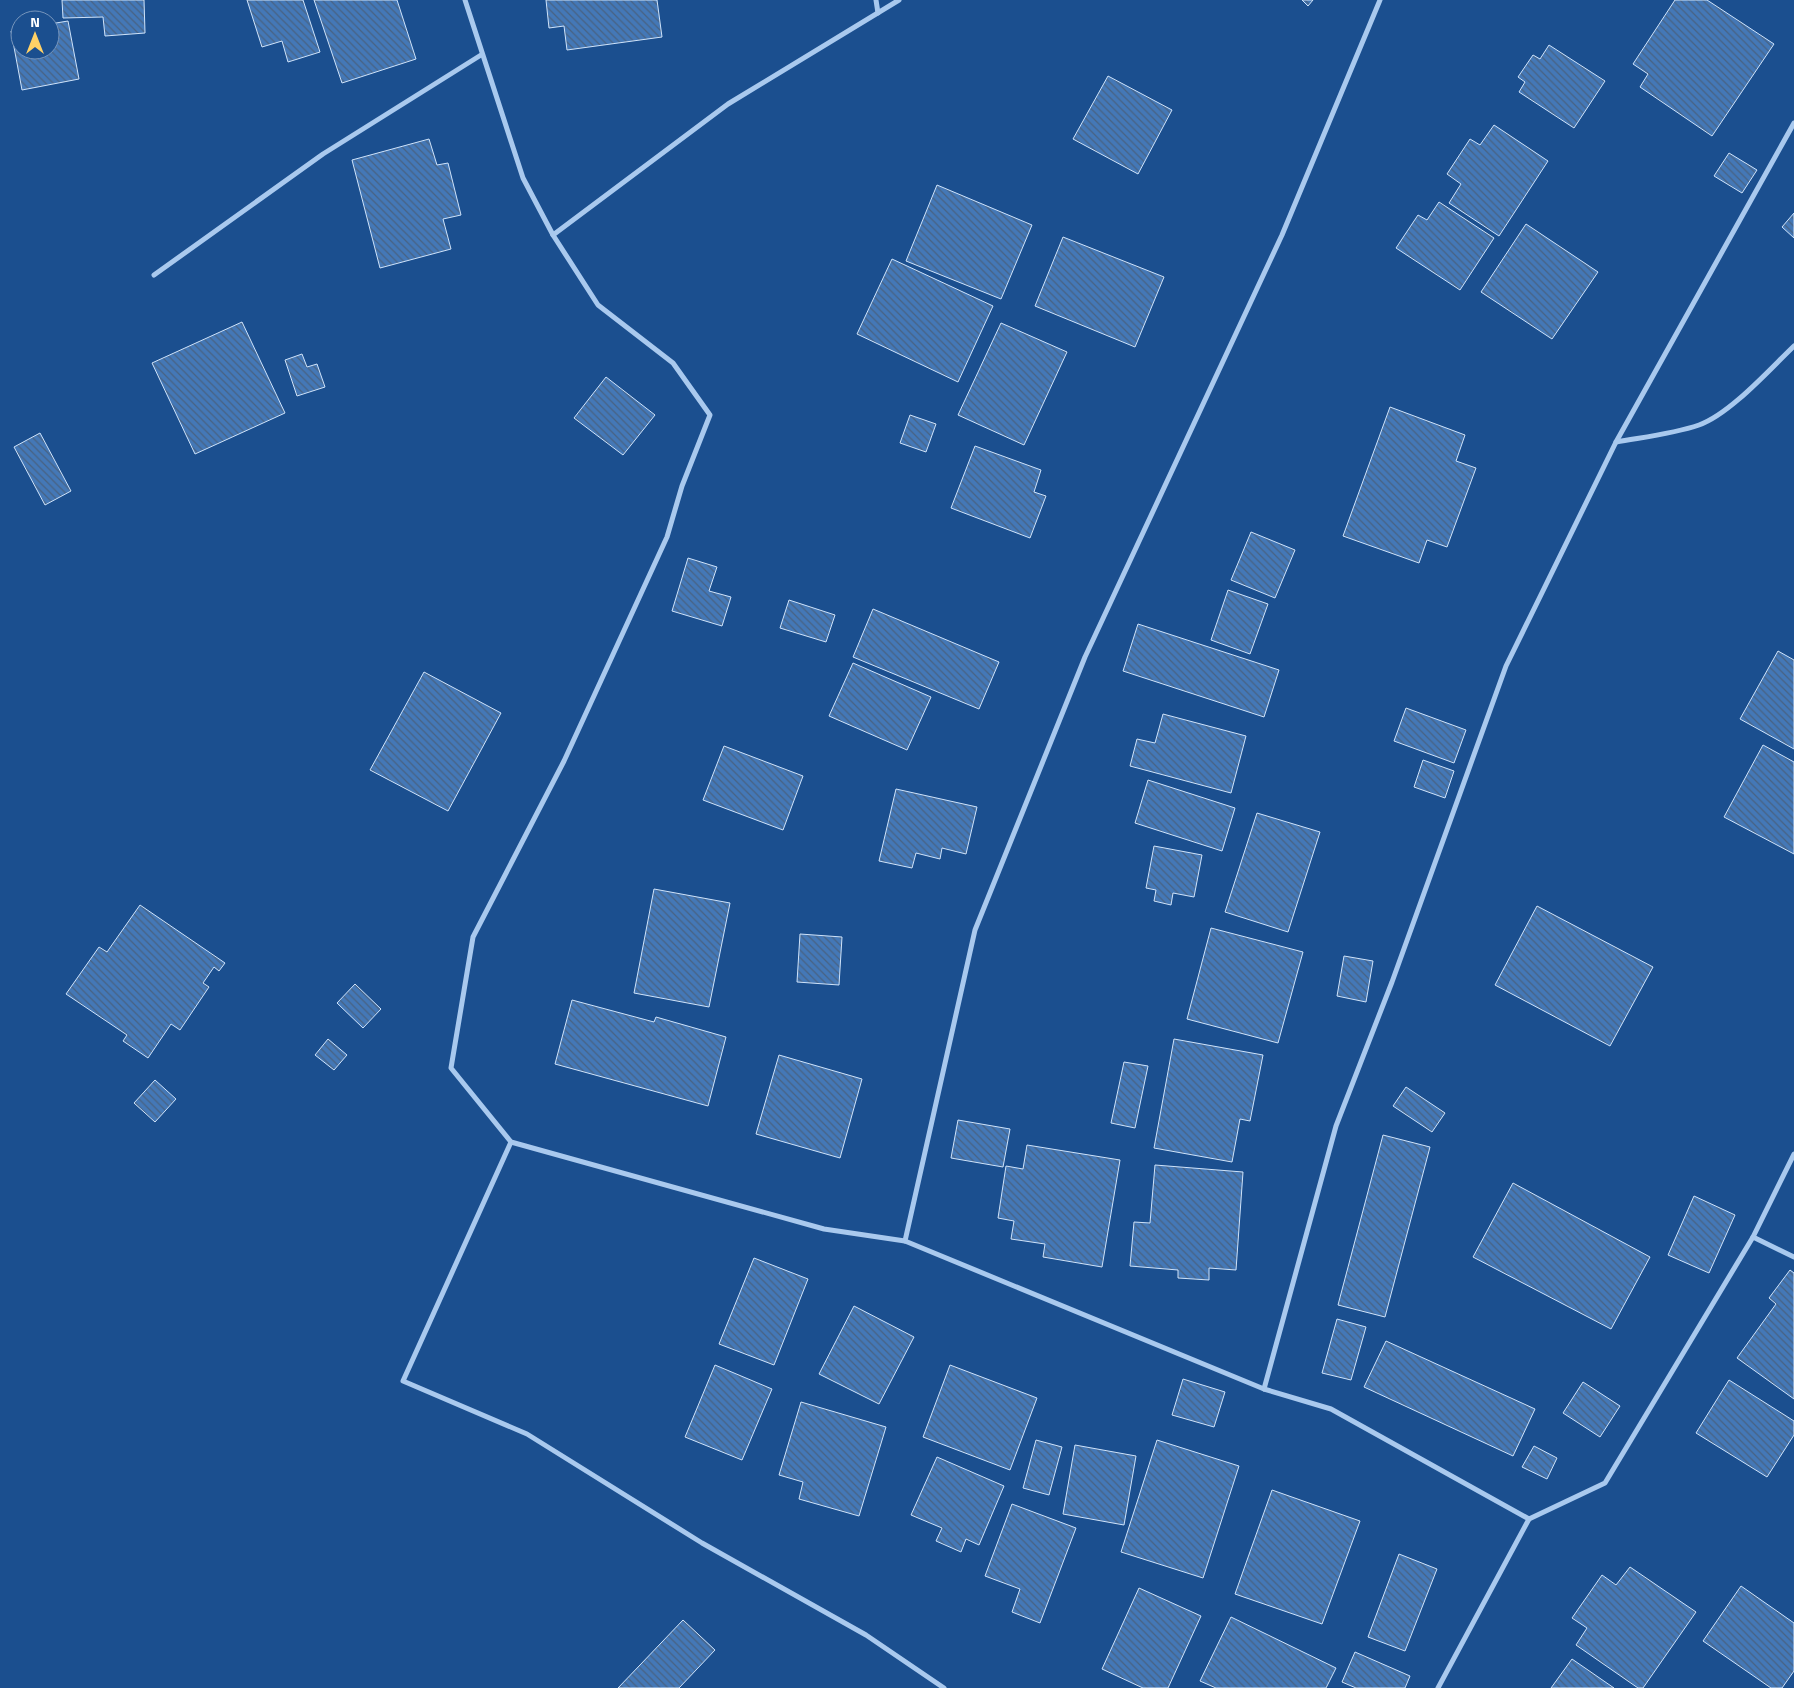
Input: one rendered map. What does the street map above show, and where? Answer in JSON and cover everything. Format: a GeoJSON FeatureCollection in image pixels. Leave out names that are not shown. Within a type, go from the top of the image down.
{"type":"FeatureCollection","features":[{"type":"Feature","properties":{"kind":"street"},"geometry":{"type":"LineString","coordinates":[[465,0],[481,55],[523,178],[553,235],[598,304],[672,363],[710,415],[682,486],[667,537],[564,762],[473,937],[451,1068],[511,1142],[824,1229],[905,1241],[1264,1389],[1331,1409],[1529,1519]]}},
{"type":"Feature","properties":{"kind":"street"},"geometry":{"type":"LineString","coordinates":[[876,0],[878,13]]}},
{"type":"Feature","properties":{"kind":"street"},"geometry":{"type":"LineString","coordinates":[[553,235],[728,104],[899,0]]}},
{"type":"Feature","properties":{"kind":"street"},"geometry":{"type":"LineString","coordinates":[[905,1241],[975,930],[1085,657],[1282,235],[1380,0]]}},
{"type":"Feature","properties":{"kind":"street"},"geometry":{"type":"LineString","coordinates":[[154,275],[323,154],[481,55]]}},
{"type":"Feature","properties":{"kind":"street"},"geometry":{"type":"LineString","coordinates":[[1264,1389],[1336,1126],[1392,982],[1506,666],[1616,442],[1794,123]]}},
{"type":"Feature","properties":{"kind":"street"},"geometry":{"type":"LineString","coordinates":[[1616,442],[1674,432],[1701,424],[1729,406],[1794,346]]}},
{"type":"Feature","properties":{"kind":"street"},"geometry":{"type":"LineString","coordinates":[[511,1142],[403,1381],[527,1434],[702,1543],[866,1635],[944,1688]]}},
{"type":"Feature","properties":{"kind":"street"},"geometry":{"type":"LineString","coordinates":[[1438,1688],[1529,1519],[1606,1483],[1753,1237],[1794,1154]]}},
{"type":"Feature","properties":{"kind":"street"},"geometry":{"type":"LineString","coordinates":[[1753,1237],[1794,1257]]}},
{"type":"Feature","properties":{"kind":"building"},"geometry":{"type":"Polygon","coordinates":[[[62,0],[144,0],[145,33],[105,36],[103,17],[63,18],[62,0]]]}},
{"type":"Feature","properties":{"kind":"building"},"geometry":{"type":"Polygon","coordinates":[[[247,0],[303,0],[320,52],[288,62],[282,41],[262,47],[247,0]]]}},
{"type":"Feature","properties":{"kind":"building"},"geometry":{"type":"Polygon","coordinates":[[[314,0],[397,0],[416,59],[342,83],[314,0]]]}},
{"type":"Feature","properties":{"kind":"building"},"geometry":{"type":"Polygon","coordinates":[[[546,0],[657,0],[662,37],[567,50],[564,26],[549,28],[546,0]]]}},
{"type":"Feature","properties":{"kind":"building"},"geometry":{"type":"Polygon","coordinates":[[[1302,0],[1313,0],[1308,6],[1302,0]]]}},
{"type":"Feature","properties":{"kind":"building"},"geometry":{"type":"Polygon","coordinates":[[[1675,0],[1707,0],[1774,44],[1712,136],[1640,87],[1648,74],[1633,64],[1675,0]]]}},
{"type":"Feature","properties":{"kind":"building"},"geometry":{"type":"Polygon","coordinates":[[[68,21],[79,79],[22,90],[16,60],[60,60],[60,22],[68,21]]]}},
{"type":"Feature","properties":{"kind":"building"},"geometry":{"type":"Polygon","coordinates":[[[1549,45],[1605,81],[1574,128],[1519,92],[1525,82],[1518,77],[1533,55],[1540,59],[1549,45]]]}},
{"type":"Feature","properties":{"kind":"building"},"geometry":{"type":"Polygon","coordinates":[[[1108,76],[1172,110],[1138,174],[1073,139],[1108,76]]]}},
{"type":"Feature","properties":{"kind":"building"},"geometry":{"type":"Polygon","coordinates":[[[1494,125],[1548,161],[1499,236],[1449,203],[1461,184],[1447,174],[1470,139],[1480,145],[1494,125]]]}},
{"type":"Feature","properties":{"kind":"building"},"geometry":{"type":"Polygon","coordinates":[[[429,139],[437,165],[448,163],[461,215],[443,219],[451,249],[380,268],[352,160],[429,139]]]}},
{"type":"Feature","properties":{"kind":"building"},"geometry":{"type":"Polygon","coordinates":[[[1729,153],[1757,170],[1742,193],[1714,176],[1729,153]]]}},
{"type":"Feature","properties":{"kind":"building"},"geometry":{"type":"Polygon","coordinates":[[[937,185],[1032,225],[1001,299],[906,261],[937,185]]]}},
{"type":"Feature","properties":{"kind":"building"},"geometry":{"type":"Polygon","coordinates":[[[1439,202],[1494,238],[1460,290],[1396,248],[1418,215],[1427,220],[1439,202]]]}},
{"type":"Feature","properties":{"kind":"building"},"geometry":{"type":"Polygon","coordinates":[[[1794,213],[1794,238],[1782,227],[1794,213]]]}},
{"type":"Feature","properties":{"kind":"building"},"geometry":{"type":"Polygon","coordinates":[[[1526,224],[1598,272],[1552,339],[1481,292],[1526,224]]]}},
{"type":"Feature","properties":{"kind":"building"},"geometry":{"type":"Polygon","coordinates":[[[1063,237],[1164,277],[1135,347],[1035,306],[1063,237]]]}},
{"type":"Feature","properties":{"kind":"building"},"geometry":{"type":"Polygon","coordinates":[[[892,259],[993,306],[958,382],[857,334],[892,259]]]}},
{"type":"Feature","properties":{"kind":"building"},"geometry":{"type":"Polygon","coordinates":[[[242,322],[285,413],[195,454],[152,363],[242,322]]]}},
{"type":"Feature","properties":{"kind":"building"},"geometry":{"type":"Polygon","coordinates":[[[1001,323],[1067,352],[1024,445],[958,415],[1001,323]]]}},
{"type":"Feature","properties":{"kind":"building"},"geometry":{"type":"Polygon","coordinates":[[[302,354],[307,367],[317,364],[325,387],[297,396],[285,360],[302,354]]]}},
{"type":"Feature","properties":{"kind":"building"},"geometry":{"type":"Polygon","coordinates":[[[606,377],[655,415],[623,455],[574,418],[606,377]]]}},
{"type":"Feature","properties":{"kind":"building"},"geometry":{"type":"Polygon","coordinates":[[[1390,407],[1465,435],[1456,461],[1476,468],[1447,547],[1427,540],[1419,563],[1343,536],[1390,407]]]}},
{"type":"Feature","properties":{"kind":"building"},"geometry":{"type":"Polygon","coordinates":[[[910,415],[936,424],[926,452],[900,443],[910,415]]]}},
{"type":"Feature","properties":{"kind":"building"},"geometry":{"type":"Polygon","coordinates":[[[40,433],[71,491],[45,505],[14,447],[40,433]]]}},
{"type":"Feature","properties":{"kind":"building"},"geometry":{"type":"Polygon","coordinates":[[[975,446],[1041,470],[1034,492],[1046,496],[1030,538],[951,508],[975,446]]]}},
{"type":"Feature","properties":{"kind":"building"},"geometry":{"type":"Polygon","coordinates":[[[1251,532],[1295,550],[1275,598],[1231,580],[1251,532]]]}},
{"type":"Feature","properties":{"kind":"building"},"geometry":{"type":"Polygon","coordinates":[[[688,558],[717,567],[709,591],[731,597],[722,626],[672,611],[688,558]]]}},
{"type":"Feature","properties":{"kind":"building"},"geometry":{"type":"Polygon","coordinates":[[[1228,590],[1268,604],[1250,654],[1211,640],[1228,590]]]}},
{"type":"Feature","properties":{"kind":"building"},"geometry":{"type":"Polygon","coordinates":[[[789,600],[835,615],[826,642],[780,628],[789,600]]]}},
{"type":"Feature","properties":{"kind":"building"},"geometry":{"type":"Polygon","coordinates":[[[873,609],[999,662],[979,709],[853,657],[873,609]]]}},
{"type":"Feature","properties":{"kind":"building"},"geometry":{"type":"Polygon","coordinates":[[[1138,624],[1279,670],[1264,717],[1123,671],[1138,624]]]}},
{"type":"Feature","properties":{"kind":"building"},"geometry":{"type":"Polygon","coordinates":[[[1778,651],[1794,660],[1794,749],[1740,719],[1778,651]]]}},
{"type":"Feature","properties":{"kind":"building"},"geometry":{"type":"Polygon","coordinates":[[[853,663],[931,697],[907,750],[829,716],[853,663]]]}},
{"type":"Feature","properties":{"kind":"building"},"geometry":{"type":"Polygon","coordinates":[[[424,672],[501,713],[448,811],[370,770],[424,672]]]}},
{"type":"Feature","properties":{"kind":"building"},"geometry":{"type":"Polygon","coordinates":[[[1406,708],[1466,730],[1454,763],[1394,741],[1406,708]]]}},
{"type":"Feature","properties":{"kind":"building"},"geometry":{"type":"Polygon","coordinates":[[[1163,714],[1246,736],[1231,793],[1130,766],[1137,739],[1155,743],[1163,714]]]}},
{"type":"Feature","properties":{"kind":"building"},"geometry":{"type":"Polygon","coordinates":[[[1763,745],[1794,762],[1794,854],[1724,817],[1763,745]]]}},
{"type":"Feature","properties":{"kind":"building"},"geometry":{"type":"Polygon","coordinates":[[[724,746],[803,776],[783,830],[703,800],[724,746]]]}},
{"type":"Feature","properties":{"kind":"building"},"geometry":{"type":"Polygon","coordinates":[[[1423,760],[1454,771],[1445,798],[1414,787],[1423,760]]]}},
{"type":"Feature","properties":{"kind":"building"},"geometry":{"type":"Polygon","coordinates":[[[1148,780],[1235,808],[1222,851],[1135,823],[1148,780]]]}},
{"type":"Feature","properties":{"kind":"building"},"geometry":{"type":"Polygon","coordinates":[[[896,789],[977,807],[966,854],[942,848],[940,859],[916,853],[912,868],[879,861],[896,789]]]}},
{"type":"Feature","properties":{"kind":"building"},"geometry":{"type":"Polygon","coordinates":[[[1257,813],[1320,832],[1288,932],[1225,912],[1257,813]]]}},
{"type":"Feature","properties":{"kind":"building"},"geometry":{"type":"Polygon","coordinates":[[[1154,846],[1202,855],[1194,897],[1173,893],[1171,905],[1154,901],[1156,890],[1146,888],[1154,846]]]}},
{"type":"Feature","properties":{"kind":"building"},"geometry":{"type":"Polygon","coordinates":[[[654,889],[730,903],[709,1007],[634,993],[654,889]]]}},
{"type":"Feature","properties":{"kind":"building"},"geometry":{"type":"Polygon","coordinates":[[[140,905],[225,963],[219,971],[214,967],[203,983],[209,987],[180,1030],[171,1024],[148,1058],[123,1041],[127,1035],[66,994],[99,947],[107,952],[140,905]]]}},
{"type":"Feature","properties":{"kind":"building"},"geometry":{"type":"Polygon","coordinates":[[[1537,906],[1653,967],[1610,1046],[1495,985],[1537,906]]]}},
{"type":"Feature","properties":{"kind":"building"},"geometry":{"type":"Polygon","coordinates":[[[1211,928],[1303,952],[1278,1043],[1187,1019],[1211,928]]]}},
{"type":"Feature","properties":{"kind":"building"},"geometry":{"type":"Polygon","coordinates":[[[800,934],[842,937],[839,985],[797,982],[800,934]]]}},
{"type":"Feature","properties":{"kind":"building"},"geometry":{"type":"Polygon","coordinates":[[[1344,956],[1373,961],[1366,1002],[1337,996],[1344,956]]]}},
{"type":"Feature","properties":{"kind":"building"},"geometry":{"type":"Polygon","coordinates":[[[355,984],[381,1009],[363,1028],[337,1003],[355,984]]]}},
{"type":"Feature","properties":{"kind":"building"},"geometry":{"type":"Polygon","coordinates":[[[572,1000],[654,1022],[656,1017],[726,1037],[708,1106],[555,1064],[572,1000]]]}},
{"type":"Feature","properties":{"kind":"building"},"geometry":{"type":"Polygon","coordinates":[[[328,1039],[347,1055],[334,1070],[315,1055],[328,1039]]]}},
{"type":"Feature","properties":{"kind":"building"},"geometry":{"type":"Polygon","coordinates":[[[1174,1039],[1263,1055],[1250,1121],[1240,1119],[1232,1162],[1154,1148],[1174,1039]]]}},
{"type":"Feature","properties":{"kind":"building"},"geometry":{"type":"Polygon","coordinates":[[[779,1055],[862,1079],[840,1158],[756,1134],[779,1055]]]}},
{"type":"Feature","properties":{"kind":"building"},"geometry":{"type":"Polygon","coordinates":[[[1124,1062],[1148,1066],[1135,1128],[1111,1123],[1124,1062]]]}},
{"type":"Feature","properties":{"kind":"building"},"geometry":{"type":"Polygon","coordinates":[[[155,1080],[176,1099],[155,1122],[134,1103],[155,1080]]]}},
{"type":"Feature","properties":{"kind":"building"},"geometry":{"type":"Polygon","coordinates":[[[1406,1087],[1445,1113],[1432,1132],[1393,1106],[1406,1087]]]}},
{"type":"Feature","properties":{"kind":"building"},"geometry":{"type":"Polygon","coordinates":[[[958,1120],[1010,1129],[1003,1167],[951,1158],[958,1120]]]}},
{"type":"Feature","properties":{"kind":"building"},"geometry":{"type":"Polygon","coordinates":[[[1383,1135],[1430,1147],[1385,1317],[1338,1305],[1383,1135]]]}},
{"type":"Feature","properties":{"kind":"building"},"geometry":{"type":"Polygon","coordinates":[[[1027,1145],[1120,1160],[1102,1267],[1043,1257],[1045,1244],[1011,1239],[1014,1221],[998,1218],[1006,1166],[1023,1169],[1027,1145]]]}},
{"type":"Feature","properties":{"kind":"building"},"geometry":{"type":"Polygon","coordinates":[[[1155,1165],[1243,1172],[1236,1270],[1209,1268],[1209,1280],[1178,1278],[1178,1270],[1130,1266],[1134,1222],[1150,1223],[1155,1165]]]}},
{"type":"Feature","properties":{"kind":"building"},"geometry":{"type":"Polygon","coordinates":[[[1513,1183],[1650,1257],[1611,1329],[1473,1257],[1513,1183]]]}},
{"type":"Feature","properties":{"kind":"building"},"geometry":{"type":"Polygon","coordinates":[[[1694,1196],[1735,1215],[1709,1273],[1668,1255],[1694,1196]]]}},
{"type":"Feature","properties":{"kind":"building"},"geometry":{"type":"Polygon","coordinates":[[[754,1258],[808,1279],[774,1365],[719,1344],[754,1258]]]}},
{"type":"Feature","properties":{"kind":"building"},"geometry":{"type":"Polygon","coordinates":[[[1790,1270],[1794,1273],[1794,1399],[1737,1358],[1776,1304],[1769,1298],[1790,1270]]]}},
{"type":"Feature","properties":{"kind":"building"},"geometry":{"type":"Polygon","coordinates":[[[854,1306],[914,1337],[879,1404],[819,1374],[854,1306]]]}},
{"type":"Feature","properties":{"kind":"building"},"geometry":{"type":"Polygon","coordinates":[[[1337,1319],[1366,1327],[1351,1380],[1322,1373],[1337,1319]]]}},
{"type":"Feature","properties":{"kind":"building"},"geometry":{"type":"Polygon","coordinates":[[[1386,1341],[1535,1409],[1513,1456],[1364,1387],[1386,1341]]]}},
{"type":"Feature","properties":{"kind":"building"},"geometry":{"type":"Polygon","coordinates":[[[715,1365],[772,1389],[742,1460],[685,1437],[715,1365]]]}},
{"type":"Feature","properties":{"kind":"building"},"geometry":{"type":"Polygon","coordinates":[[[950,1365],[1037,1398],[1010,1470],[923,1437],[950,1365]]]}},
{"type":"Feature","properties":{"kind":"building"},"geometry":{"type":"Polygon","coordinates":[[[1183,1379],[1225,1392],[1214,1427],[1172,1415],[1183,1379]]]}},
{"type":"Feature","properties":{"kind":"building"},"geometry":{"type":"Polygon","coordinates":[[[1729,1380],[1794,1421],[1794,1435],[1767,1477],[1696,1433],[1729,1380]]]}},
{"type":"Feature","properties":{"kind":"building"},"geometry":{"type":"Polygon","coordinates":[[[1583,1382],[1620,1406],[1600,1437],[1563,1413],[1583,1382]]]}},
{"type":"Feature","properties":{"kind":"building"},"geometry":{"type":"Polygon","coordinates":[[[801,1402],[886,1427],[859,1516],[799,1499],[803,1482],[779,1475],[801,1402]]]}},
{"type":"Feature","properties":{"kind":"building"},"geometry":{"type":"Polygon","coordinates":[[[1036,1440],[1062,1447],[1049,1495],[1023,1488],[1036,1440]]]}},
{"type":"Feature","properties":{"kind":"building"},"geometry":{"type":"Polygon","coordinates":[[[1157,1440],[1239,1466],[1203,1578],[1121,1552],[1157,1440]]]}},
{"type":"Feature","properties":{"kind":"building"},"geometry":{"type":"Polygon","coordinates":[[[1075,1445],[1136,1456],[1124,1525],[1063,1514],[1075,1445]]]}},
{"type":"Feature","properties":{"kind":"building"},"geometry":{"type":"Polygon","coordinates":[[[1534,1446],[1557,1458],[1547,1479],[1522,1467],[1534,1446]]]}},
{"type":"Feature","properties":{"kind":"building"},"geometry":{"type":"Polygon","coordinates":[[[937,1457],[1004,1486],[979,1545],[966,1539],[961,1552],[936,1541],[942,1528],[911,1515],[937,1457]]]}},
{"type":"Feature","properties":{"kind":"building"},"geometry":{"type":"Polygon","coordinates":[[[1272,1490],[1360,1521],[1322,1624],[1235,1594],[1272,1490]]]}},
{"type":"Feature","properties":{"kind":"building"},"geometry":{"type":"Polygon","coordinates":[[[1012,1504],[1076,1528],[1040,1623],[1012,1612],[1020,1589],[985,1576],[1012,1504]]]}},
{"type":"Feature","properties":{"kind":"building"},"geometry":{"type":"Polygon","coordinates":[[[1399,1554],[1437,1569],[1405,1651],[1368,1637],[1399,1554]]]}},
{"type":"Feature","properties":{"kind":"building"},"geometry":{"type":"Polygon","coordinates":[[[1630,1567],[1696,1612],[1643,1688],[1638,1688],[1576,1645],[1587,1628],[1572,1618],[1602,1575],[1616,1585],[1630,1567]]]}},
{"type":"Feature","properties":{"kind":"building"},"geometry":{"type":"Polygon","coordinates":[[[1741,1586],[1794,1623],[1794,1671],[1782,1688],[1771,1688],[1703,1641],[1741,1586]]]}},
{"type":"Feature","properties":{"kind":"building"},"geometry":{"type":"Polygon","coordinates":[[[1139,1588],[1201,1616],[1168,1688],[1143,1688],[1102,1669],[1139,1588]]]}},
{"type":"Feature","properties":{"kind":"building"},"geometry":{"type":"Polygon","coordinates":[[[1231,1617],[1336,1668],[1326,1688],[1216,1688],[1200,1681],[1231,1617]]]}},
{"type":"Feature","properties":{"kind":"building"},"geometry":{"type":"Polygon","coordinates":[[[683,1620],[715,1650],[679,1688],[618,1688],[683,1620]]]}},
{"type":"Feature","properties":{"kind":"building"},"geometry":{"type":"Polygon","coordinates":[[[1355,1652],[1410,1676],[1405,1688],[1356,1688],[1342,1682],[1355,1652]]]}},
{"type":"Feature","properties":{"kind":"building"},"geometry":{"type":"Polygon","coordinates":[[[1572,1659],[1614,1688],[1551,1688],[1572,1659]]]}}]}
